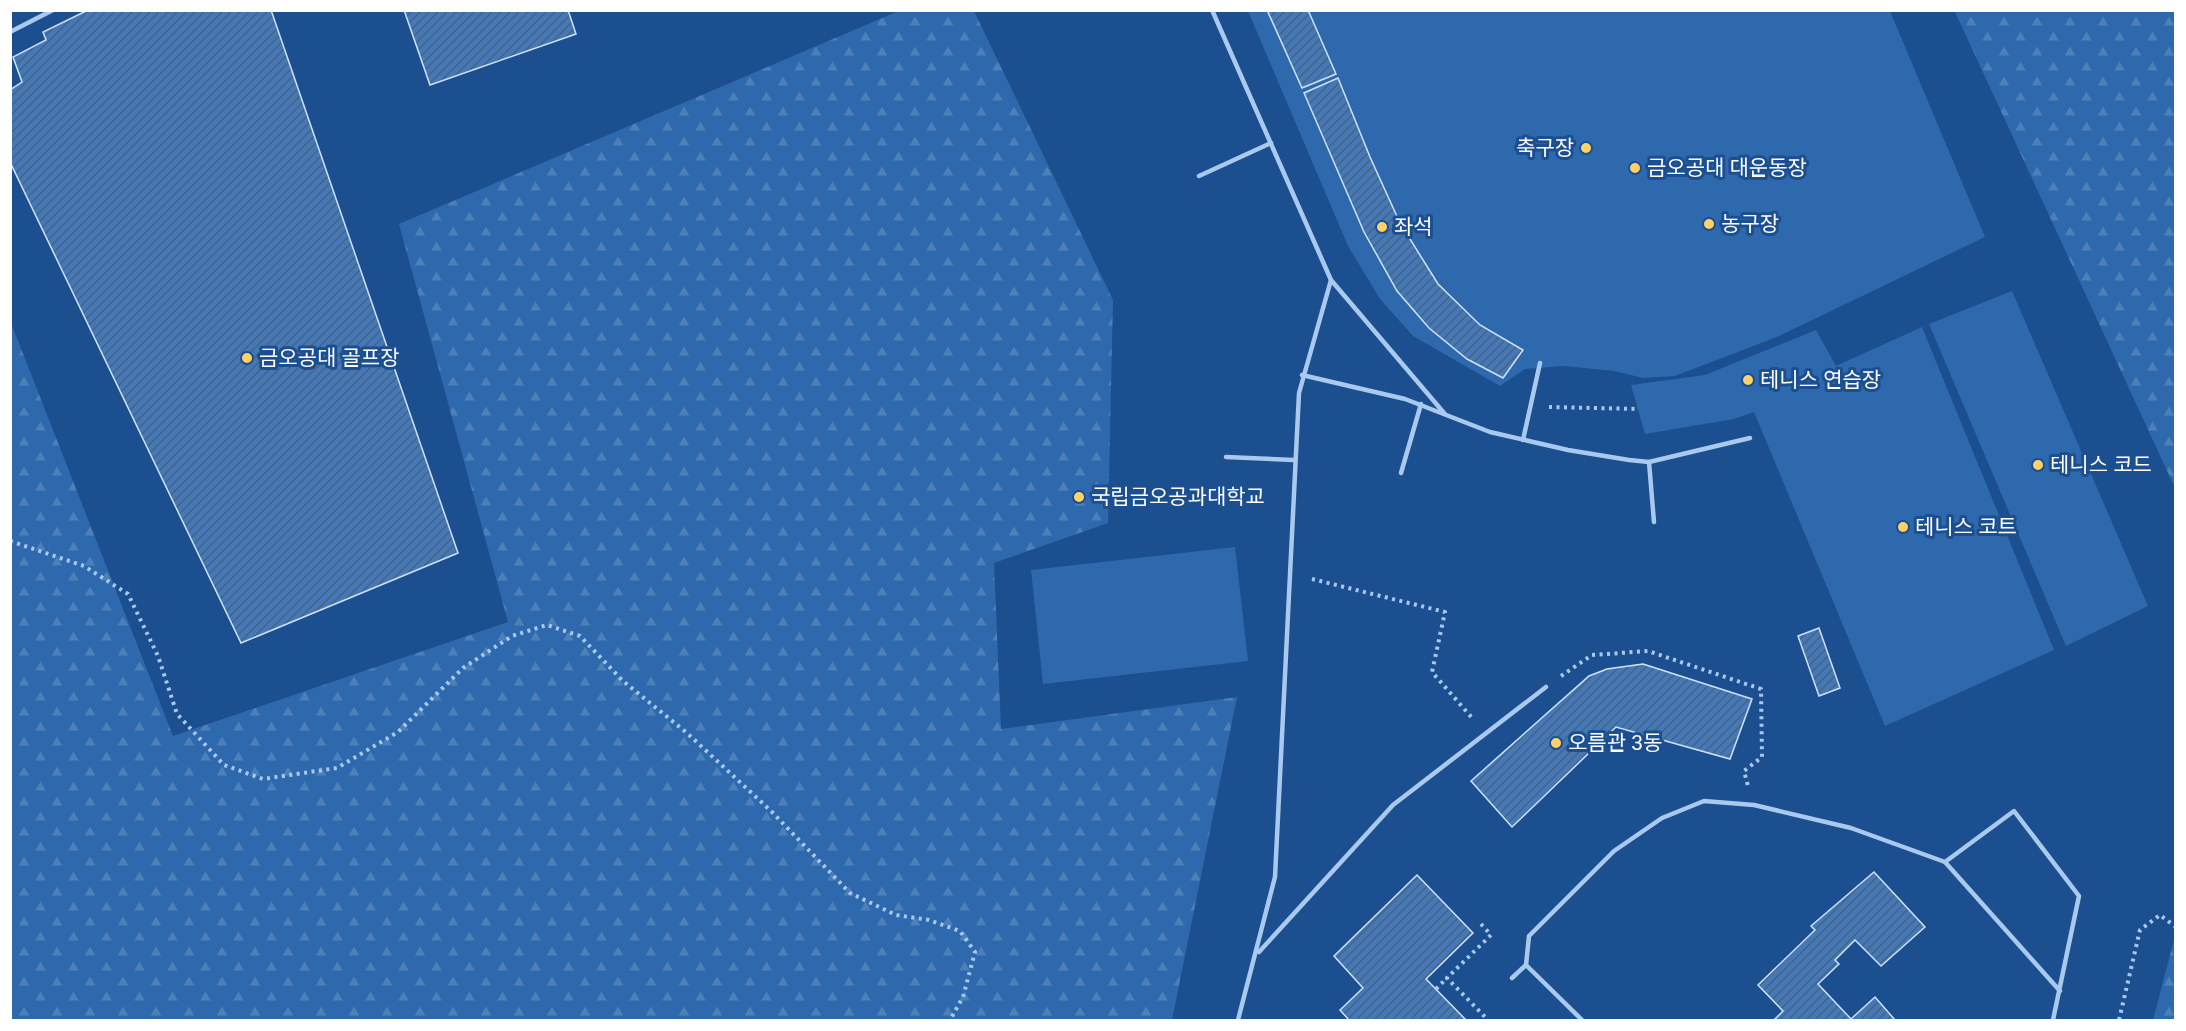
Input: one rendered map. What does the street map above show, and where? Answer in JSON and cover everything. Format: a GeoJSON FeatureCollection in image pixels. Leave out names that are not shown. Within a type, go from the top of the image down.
{"type":"FeatureCollection","features":[{"type":"Feature","properties":{"kind":"lane"},"geometry":{"type":"LineString","coordinates":[[10,32],[53,10]]}},
{"type":"Feature","properties":{"kind":"lane"},"geometry":{"type":"LineString","coordinates":[[1212,10],[1331,280],[1444,413]]}},
{"type":"Feature","properties":{"kind":"lane"},"geometry":{"type":"LineString","coordinates":[[1199,176],[1271,143]]}},
{"type":"Feature","properties":{"kind":"lane"},"geometry":{"type":"LineString","coordinates":[[1238,1020],[1257,954],[1275,877],[1294,460],[1302,375],[1331,280]]}},
{"type":"Feature","properties":{"kind":"lane"},"geometry":{"type":"LineString","coordinates":[[1523,440],[1540,363]]}},
{"type":"Feature","properties":{"kind":"lane"},"geometry":{"type":"LineString","coordinates":[[1302,375],[1421,404],[1490,432],[1568,450],[1648,462],[1750,438]]}},
{"type":"Feature","properties":{"kind":"lane"},"geometry":{"type":"LineString","coordinates":[[1401,473],[1421,404]]}},
{"type":"Feature","properties":{"kind":"lane"},"geometry":{"type":"LineString","coordinates":[[1226,457],[1294,460]]}},
{"type":"Feature","properties":{"kind":"lane"},"geometry":{"type":"LineString","coordinates":[[1648,462],[1654,522]]}},
{"type":"Feature","properties":{"kind":"lane"},"geometry":{"type":"LineString","coordinates":[[1257,954],[1393,805],[1546,687]]}},
{"type":"Feature","properties":{"kind":"lane"},"geometry":{"type":"LineString","coordinates":[[1512,978],[1526,965],[1529,936],[1614,851],[1662,818],[1704,801],[1754,805],[1851,828],[1945,862],[2060,991]]}},
{"type":"Feature","properties":{"kind":"lane"},"geometry":{"type":"LineString","coordinates":[[1945,862],[2014,811],[2079,896],[2054,1020]]}},
{"type":"Feature","properties":{"kind":"lane"},"geometry":{"type":"LineString","coordinates":[[1526,965],[1582,1020]]}},
{"type":"Feature","properties":{"kind":"path"},"geometry":{"type":"LineString","coordinates":[[1530,406],[1638,409]]}},
{"type":"Feature","properties":{"kind":"path"},"geometry":{"type":"LineString","coordinates":[[10,541],[84,566],[128,594],[158,656],[177,714],[224,765],[263,779],[337,768],[398,732],[463,668],[512,636],[547,625],[580,636],[623,681],[687,733],[771,811],[850,892],[896,915],[929,920],[960,931],[975,952],[963,997],[950,1020]]}},
{"type":"Feature","properties":{"kind":"path"},"geometry":{"type":"LineString","coordinates":[[1312,579],[1445,612],[1432,672],[1485,734]]}},
{"type":"Feature","properties":{"kind":"path"},"geometry":{"type":"LineString","coordinates":[[1546,687],[1592,655],[1648,651],[1761,689],[1762,757],[1744,771],[1754,805]]}},
{"type":"Feature","properties":{"kind":"path"},"geometry":{"type":"LineString","coordinates":[[2120,1020],[2140,930],[2160,915],[2175,927]]}},
{"type":"Feature","properties":{"kind":"path"},"geometry":{"type":"LineString","coordinates":[[1436,989],[1491,935],[1481,924]]}},
{"type":"Feature","properties":{"kind":"path"},"geometry":{"type":"LineString","coordinates":[[1447,978],[1488,1020]]}},
{"type":"Feature","properties":{"kind":"green space"},"geometry":{"type":"Polygon","coordinates":[[[901,10],[974,11],[1113,300],[1108,523],[994,563],[1001,729],[1237,697],[1172,1020],[11,1020],[11,323],[173,736],[508,622],[399,224],[901,10]]]}},
{"type":"Feature","properties":{"kind":"green space","name":"금오공대 대운동장"},"geometry":{"type":"Polygon","coordinates":[[[1248,11],[1890,11],[1985,237],[1777,337],[1675,376],[1643,378],[1614,371],[1564,366],[1525,369],[1500,386],[1413,336],[1380,299],[1348,246],[1248,11]]]}},
{"type":"Feature","properties":{"kind":"green space"},"geometry":{"type":"Polygon","coordinates":[[[1955,11],[2175,11],[2175,488],[1956,14],[1955,11]]]}},
{"type":"Feature","properties":{"kind":"green space","name":"테니스 코드"},"geometry":{"type":"Polygon","coordinates":[[[2012,291],[2148,606],[2066,646],[1929,324],[2012,291]]]}},
{"type":"Feature","properties":{"kind":"green space","name":"테니스 코트"},"geometry":{"type":"Polygon","coordinates":[[[1922,327],[2054,650],[1885,726],[1754,412],[1734,419],[1645,434],[1631,385],[1705,375],[1816,330],[1836,366],[1922,327]]]}},
{"type":"Feature","properties":{"kind":"green space"},"geometry":{"type":"Polygon","coordinates":[[[1235,547],[1248,661],[1043,684],[1031,570],[1235,547]]]}},
{"type":"Feature","properties":{"kind":"green space"},"geometry":{"type":"Polygon","coordinates":[[[2175,936],[2175,1020],[2153,1020],[2175,936]]]}},
{"type":"Feature","properties":{"kind":"building","name":"금오공대 골프장"},"geometry":{"type":"Polygon","coordinates":[[[88,10],[271,10],[458,553],[241,643],[10,162],[10,90],[22,82],[13,57],[46,40],[43,32],[88,10]]]}},
{"type":"Feature","properties":{"kind":"building"},"geometry":{"type":"Polygon","coordinates":[[[404,10],[568,10],[576,34],[430,85],[404,10]]]}},
{"type":"Feature","properties":{"kind":"building"},"geometry":{"type":"Polygon","coordinates":[[[1267,10],[1308,10],[1336,74],[1302,88],[1267,10]]]}},
{"type":"Feature","properties":{"kind":"building","name":"좌석"},"geometry":{"type":"Polygon","coordinates":[[[1338,78],[1400,223],[1438,284],[1480,325],[1523,350],[1503,378],[1467,359],[1429,328],[1397,291],[1364,232],[1304,93],[1338,78]]]}},
{"type":"Feature","properties":{"kind":"building"},"geometry":{"type":"Polygon","coordinates":[[[1819,628],[1840,688],[1819,696],[1798,636],[1819,628]]]}},
{"type":"Feature","properties":{"kind":"building","name":"오름관 3동"},"geometry":{"type":"Polygon","coordinates":[[[1643,664],[1752,699],[1730,759],[1616,727],[1512,827],[1471,781],[1589,676],[1607,669],[1643,664]]]}},
{"type":"Feature","properties":{"kind":"building"},"geometry":{"type":"Polygon","coordinates":[[[1874,872],[1925,927],[1881,966],[1855,940],[1835,960],[1839,964],[1818,984],[1851,1019],[1875,997],[1895,1020],[1774,1020],[1783,1011],[1758,985],[1815,930],[1811,926],[1874,872]]]}},
{"type":"Feature","properties":{"kind":"building"},"geometry":{"type":"Polygon","coordinates":[[[1417,875],[1473,933],[1426,979],[1466,1020],[1349,1020],[1340,1010],[1363,988],[1334,956],[1417,875]]]}},
{"type":"Feature","properties":{"kind":"place","name":"축구장"},"geometry":{"type":"Point","coordinates":[1586,148]}},
{"type":"Feature","properties":{"kind":"place","name":"금오공대 대운동장"},"geometry":{"type":"Point","coordinates":[1635,168]}},
{"type":"Feature","properties":{"kind":"place","name":"농구장"},"geometry":{"type":"Point","coordinates":[1709,224]}},
{"type":"Feature","properties":{"kind":"place","name":"좌석"},"geometry":{"type":"Point","coordinates":[1382,227]}},
{"type":"Feature","properties":{"kind":"place","name":"금오공대 골프장"},"geometry":{"type":"Point","coordinates":[247,358]}},
{"type":"Feature","properties":{"kind":"place","name":"테니스 연습장"},"geometry":{"type":"Point","coordinates":[1748,380]}},
{"type":"Feature","properties":{"kind":"place","name":"테니스 코드"},"geometry":{"type":"Point","coordinates":[2038,465]}},
{"type":"Feature","properties":{"kind":"place","name":"국립금오공과대학교"},"geometry":{"type":"Point","coordinates":[1079,497]}},
{"type":"Feature","properties":{"kind":"place","name":"테니스 코트"},"geometry":{"type":"Point","coordinates":[1903,527]}},
{"type":"Feature","properties":{"kind":"place","name":"오름관 3동"},"geometry":{"type":"Point","coordinates":[1556,743]}}]}
